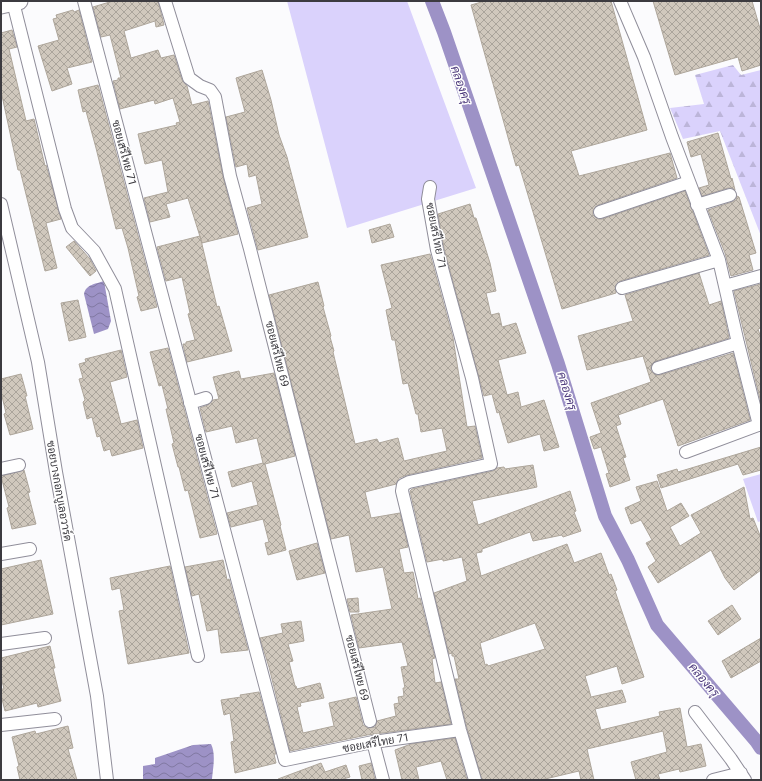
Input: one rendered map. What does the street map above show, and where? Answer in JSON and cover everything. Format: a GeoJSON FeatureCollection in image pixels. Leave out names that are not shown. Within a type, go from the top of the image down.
{"type":"FeatureCollection","features":[{"type":"Feature","properties":{"kind":"street","name":"ซอยเสรีไทย 71"},"geometry":{"type":"LineString","coordinates":[[84,1],[285,760],[373,742],[460,730]]}},
{"type":"Feature","properties":{"kind":"street","name":"ซอยเสรีไทย 69"},"geometry":{"type":"LineString","coordinates":[[165,1],[189,78],[200,86],[210,90],[215,97],[230,176],[250,249],[370,721]]}},
{"type":"Feature","properties":{"kind":"street"},"geometry":{"type":"LineString","coordinates":[[620,1],[644,57],[688,182],[719,260],[738,343],[760,424],[686,452]]}},
{"type":"Feature","properties":{"kind":"street"},"geometry":{"type":"LineString","coordinates":[[11,3],[65,209],[72,228],[94,251],[115,289],[198,656]]}},
{"type":"Feature","properties":{"kind":"street"},"geometry":{"type":"LineString","coordinates":[[600,212],[688,182]]}},
{"type":"Feature","properties":{"kind":"street","name":"ซอยเสรีไทย 71"},"geometry":{"type":"LineString","coordinates":[[430,187],[428,199],[437,250],[472,378],[491,464],[409,482],[403,485],[402,491],[460,730],[475,780]]}},
{"type":"Feature","properties":{"kind":"street"},"geometry":{"type":"LineString","coordinates":[[697,205],[730,195]]}},
{"type":"Feature","properties":{"kind":"street","name":"ซอยบางกอกบูเลอวาร์ด"},"geometry":{"type":"LineString","coordinates":[[1,204],[38,362],[56,472],[97,696],[107,780]]}},
{"type":"Feature","properties":{"kind":"street"},"geometry":{"type":"LineString","coordinates":[[622,288],[719,260]]}},
{"type":"Feature","properties":{"kind":"street"},"geometry":{"type":"LineString","coordinates":[[725,286],[761,276]]}},
{"type":"Feature","properties":{"kind":"street"},"geometry":{"type":"LineString","coordinates":[[658,368],[738,343]]}},
{"type":"Feature","properties":{"kind":"street"},"geometry":{"type":"LineString","coordinates":[[190,403],[206,398]]}},
{"type":"Feature","properties":{"kind":"street"},"geometry":{"type":"LineString","coordinates":[[1,469],[19,464]]}},
{"type":"Feature","properties":{"kind":"street"},"geometry":{"type":"LineString","coordinates":[[1,554],[30,549]]}},
{"type":"Feature","properties":{"kind":"street"},"geometry":{"type":"LineString","coordinates":[[1,644],[45,638]]}},
{"type":"Feature","properties":{"kind":"street"},"geometry":{"type":"LineString","coordinates":[[695,712],[743,776],[712,780]]}},
{"type":"Feature","properties":{"kind":"street"},"geometry":{"type":"LineString","coordinates":[[1,725],[55,719]]}},
{"type":"Feature","properties":{"kind":"street"},"geometry":{"type":"LineString","coordinates":[[373,742],[383,780]]}},
{"type":"Feature","properties":{"kind":"green space"},"geometry":{"type":"Polygon","coordinates":[[[287,1],[407,1],[476,188],[347,228],[287,1]]]}},
{"type":"Feature","properties":{"kind":"green space"},"geometry":{"type":"Polygon","coordinates":[[[733,65],[741,75],[761,70],[761,236],[720,131],[683,139],[670,108],[704,104],[695,75],[733,65]]]}},
{"type":"Feature","properties":{"kind":"green space"},"geometry":{"type":"Polygon","coordinates":[[[761,474],[761,521],[758,522],[743,479],[761,474]]]}},
{"type":"Feature","properties":{"kind":"water"},"geometry":{"type":"Polygon","coordinates":[[[104,281],[111,321],[108,329],[94,334],[84,294],[89,286],[104,281]]]}},
{"type":"Feature","properties":{"kind":"water"},"geometry":{"type":"Polygon","coordinates":[[[211,744],[214,757],[212,779],[143,780],[143,766],[155,764],[155,758],[193,745],[211,744]]]}},
{"type":"Feature","properties":{"kind":"building"},"geometry":{"type":"Polygon","coordinates":[[[113,1],[158,1],[164,25],[156,27],[155,21],[124,31],[131,58],[158,50],[161,58],[174,55],[182,80],[187,86],[192,105],[208,101],[223,177],[238,234],[202,243],[188,198],[166,204],[170,217],[150,222],[144,198],[168,192],[162,160],[145,164],[138,134],[177,125],[176,123],[180,122],[173,98],[155,104],[154,100],[120,109],[113,81],[121,78],[110,35],[101,37],[93,7],[113,1]]]}},
{"type":"Feature","properties":{"kind":"building"},"geometry":{"type":"Polygon","coordinates":[[[485,1],[611,1],[647,130],[571,151],[579,176],[670,153],[677,178],[598,205],[593,210],[593,215],[598,219],[602,219],[685,191],[709,255],[620,281],[615,286],[616,293],[562,309],[519,165],[516,166],[471,5],[485,1]]]}},
{"type":"Feature","properties":{"kind":"building"},"geometry":{"type":"Polygon","coordinates":[[[653,1],[752,1],[761,32],[761,65],[742,71],[738,57],[675,75],[653,1]]]}},
{"type":"Feature","properties":{"kind":"building"},"geometry":{"type":"Polygon","coordinates":[[[73,10],[74,12],[79,10],[92,62],[67,68],[72,84],[52,91],[38,46],[59,40],[53,19],[57,18],[56,15],[73,10]]]}},
{"type":"Feature","properties":{"kind":"building"},"geometry":{"type":"Polygon","coordinates":[[[12,30],[17,47],[9,49],[26,121],[34,119],[45,166],[46,165],[61,219],[46,223],[57,268],[45,271],[20,170],[18,170],[1,91],[1,33],[12,30]]]}},
{"type":"Feature","properties":{"kind":"building"},"geometry":{"type":"Polygon","coordinates":[[[262,70],[308,237],[258,250],[247,208],[262,204],[256,175],[249,177],[247,164],[236,167],[226,117],[245,112],[236,78],[262,70]]]}},
{"type":"Feature","properties":{"kind":"building"},"geometry":{"type":"Polygon","coordinates":[[[98,85],[157,307],[141,311],[128,248],[122,228],[116,229],[86,111],[83,112],[78,90],[98,85]]]}},
{"type":"Feature","properties":{"kind":"building"},"geometry":{"type":"Polygon","coordinates":[[[718,133],[735,190],[728,188],[702,196],[699,188],[709,185],[701,154],[691,157],[687,142],[718,133]]]}},
{"type":"Feature","properties":{"kind":"building"},"geometry":{"type":"Polygon","coordinates":[[[737,196],[739,197],[756,253],[749,255],[753,270],[731,276],[725,253],[708,210],[732,202],[736,200],[737,196]]]}},
{"type":"Feature","properties":{"kind":"building"},"geometry":{"type":"Polygon","coordinates":[[[470,204],[490,263],[496,291],[486,293],[491,315],[499,313],[502,327],[516,323],[526,353],[498,360],[507,395],[518,392],[521,407],[544,400],[559,447],[544,451],[540,434],[508,443],[492,394],[484,396],[444,248],[438,214],[470,204]]]}},
{"type":"Feature","properties":{"kind":"building"},"geometry":{"type":"Polygon","coordinates":[[[390,224],[394,237],[372,243],[369,230],[390,224]]]}},
{"type":"Feature","properties":{"kind":"building"},"geometry":{"type":"Polygon","coordinates":[[[200,236],[217,307],[219,306],[232,351],[187,362],[183,344],[195,340],[188,314],[190,313],[182,277],[166,281],[157,247],[200,236]]]}},
{"type":"Feature","properties":{"kind":"building"},"geometry":{"type":"Polygon","coordinates":[[[74,241],[90,259],[96,271],[90,276],[66,247],[74,241]]]}},
{"type":"Feature","properties":{"kind":"building"},"geometry":{"type":"Polygon","coordinates":[[[430,254],[453,338],[467,427],[475,426],[482,458],[407,475],[399,478],[396,484],[365,492],[371,518],[400,513],[408,547],[399,549],[404,573],[413,572],[418,599],[420,598],[435,658],[432,659],[435,683],[441,682],[451,724],[367,735],[290,751],[269,667],[260,638],[283,633],[281,624],[301,621],[304,641],[288,644],[293,661],[289,662],[295,686],[297,689],[320,683],[324,698],[300,703],[301,706],[297,707],[303,733],[334,726],[329,703],[356,697],[363,725],[368,728],[375,727],[377,721],[396,716],[394,704],[399,703],[398,697],[404,696],[403,688],[405,688],[401,667],[408,666],[402,642],[359,648],[351,615],[392,609],[383,567],[356,572],[349,535],[331,539],[269,295],[318,282],[355,444],[377,439],[379,443],[398,438],[404,461],[447,451],[442,428],[421,432],[418,414],[416,414],[408,383],[403,384],[395,340],[392,340],[386,310],[392,308],[381,265],[430,254]]]}},
{"type":"Feature","properties":{"kind":"building"},"geometry":{"type":"Polygon","coordinates":[[[699,273],[709,305],[721,301],[729,338],[656,361],[651,366],[651,371],[656,375],[660,375],[733,353],[750,420],[678,446],[663,399],[618,415],[621,424],[616,426],[626,457],[623,458],[630,480],[610,487],[606,474],[609,473],[601,447],[594,449],[590,437],[601,433],[591,403],[651,382],[643,356],[587,370],[578,336],[633,321],[625,295],[699,273]]]}},
{"type":"Feature","properties":{"kind":"building"},"geometry":{"type":"Polygon","coordinates":[[[761,284],[761,328],[758,329],[761,338],[761,403],[734,291],[761,284]]]}},
{"type":"Feature","properties":{"kind":"building"},"geometry":{"type":"Polygon","coordinates":[[[78,300],[86,337],[69,341],[61,303],[78,300]]]}},
{"type":"Feature","properties":{"kind":"building"},"geometry":{"type":"Polygon","coordinates":[[[168,348],[217,534],[200,538],[188,490],[185,491],[172,444],[174,443],[162,385],[159,386],[150,352],[168,348]]]}},
{"type":"Feature","properties":{"kind":"building"},"geometry":{"type":"Polygon","coordinates":[[[121,350],[127,377],[110,382],[121,424],[137,420],[143,448],[112,456],[110,449],[104,451],[100,436],[97,437],[92,417],[87,419],[83,402],[85,400],[79,379],[83,378],[79,364],[86,362],[85,359],[121,350]]]}},
{"type":"Feature","properties":{"kind":"building"},"geometry":{"type":"Polygon","coordinates":[[[239,371],[241,379],[274,373],[295,456],[265,464],[286,550],[268,555],[265,543],[269,542],[263,519],[231,527],[227,513],[258,505],[252,481],[232,487],[228,472],[263,463],[257,438],[236,443],[232,426],[206,432],[200,408],[208,405],[213,400],[219,399],[213,377],[239,371]]]}},
{"type":"Feature","properties":{"kind":"building"},"geometry":{"type":"Polygon","coordinates":[[[21,374],[33,429],[10,435],[4,414],[6,413],[1,392],[1,379],[21,374]]]}},
{"type":"Feature","properties":{"kind":"building"},"geometry":{"type":"Polygon","coordinates":[[[761,447],[761,470],[743,475],[738,464],[661,488],[657,475],[677,469],[678,472],[761,447]]]}},
{"type":"Feature","properties":{"kind":"building"},"geometry":{"type":"Polygon","coordinates":[[[533,465],[537,487],[472,501],[478,525],[570,491],[576,511],[574,512],[581,531],[563,537],[562,535],[533,541],[530,532],[482,549],[482,552],[476,553],[481,576],[567,544],[574,563],[601,553],[609,575],[611,574],[617,590],[615,591],[644,677],[622,684],[617,666],[585,676],[591,697],[622,690],[626,702],[595,709],[601,730],[660,716],[659,712],[680,708],[687,747],[701,744],[706,766],[680,772],[679,769],[658,774],[660,780],[636,780],[631,762],[667,752],[663,731],[587,749],[594,780],[581,780],[579,771],[541,780],[482,780],[455,679],[459,679],[454,656],[452,656],[452,653],[449,654],[434,593],[467,581],[462,557],[443,561],[443,559],[427,562],[410,491],[412,489],[493,471],[497,468],[504,467],[505,469],[533,465]],[[535,623],[480,643],[485,665],[487,664],[488,666],[545,649],[535,623]]]}},
{"type":"Feature","properties":{"kind":"building"},"geometry":{"type":"Polygon","coordinates":[[[24,470],[36,524],[12,529],[7,508],[9,507],[1,476],[24,470]]]}},
{"type":"Feature","properties":{"kind":"building"},"geometry":{"type":"Polygon","coordinates":[[[657,481],[667,511],[681,503],[689,516],[670,527],[680,546],[701,533],[691,515],[744,487],[750,519],[753,518],[761,538],[761,570],[734,590],[725,578],[711,550],[658,583],[648,567],[656,561],[646,543],[652,540],[641,520],[631,524],[625,508],[641,501],[636,487],[657,481]]]}},
{"type":"Feature","properties":{"kind":"building"},"geometry":{"type":"Polygon","coordinates":[[[317,543],[325,573],[297,580],[289,551],[317,543]]]}},
{"type":"Feature","properties":{"kind":"building"},"geometry":{"type":"Polygon","coordinates":[[[41,560],[53,614],[1,625],[1,569],[41,560]]]}},
{"type":"Feature","properties":{"kind":"building"},"geometry":{"type":"Polygon","coordinates":[[[223,560],[227,580],[229,579],[248,650],[221,653],[218,629],[207,631],[199,594],[192,596],[185,567],[223,560]]]}},
{"type":"Feature","properties":{"kind":"building"},"geometry":{"type":"Polygon","coordinates":[[[170,566],[189,653],[128,664],[119,611],[124,610],[120,588],[112,590],[110,578],[170,566]]]}},
{"type":"Feature","properties":{"kind":"building"},"geometry":{"type":"Polygon","coordinates":[[[358,598],[359,612],[350,612],[347,599],[358,598]]]}},
{"type":"Feature","properties":{"kind":"building"},"geometry":{"type":"Polygon","coordinates":[[[732,605],[741,619],[718,635],[708,621],[732,605]]]}},
{"type":"Feature","properties":{"kind":"building"},"geometry":{"type":"Polygon","coordinates":[[[761,638],[761,661],[731,678],[722,661],[761,638]]]}},
{"type":"Feature","properties":{"kind":"building"},"geometry":{"type":"Polygon","coordinates":[[[50,646],[55,668],[53,668],[61,701],[38,707],[37,703],[5,711],[1,695],[1,689],[4,689],[1,677],[1,658],[50,646]]]}},
{"type":"Feature","properties":{"kind":"building"},"geometry":{"type":"Polygon","coordinates":[[[259,692],[276,754],[274,754],[276,763],[235,773],[231,742],[234,741],[230,713],[224,715],[221,700],[259,692]]]}},
{"type":"Feature","properties":{"kind":"building"},"geometry":{"type":"Polygon","coordinates":[[[68,726],[73,748],[68,749],[77,780],[20,780],[17,767],[19,766],[12,737],[35,731],[36,734],[68,726]]]}},
{"type":"Feature","properties":{"kind":"building"},"geometry":{"type":"Polygon","coordinates":[[[455,738],[467,780],[447,780],[441,761],[416,767],[419,780],[402,780],[395,750],[411,744],[455,738]]]}},
{"type":"Feature","properties":{"kind":"building"},"geometry":{"type":"Polygon","coordinates":[[[321,763],[325,772],[346,765],[350,777],[340,780],[278,780],[278,779],[321,763]]]}},
{"type":"Feature","properties":{"kind":"building"},"geometry":{"type":"Polygon","coordinates":[[[371,763],[375,780],[362,780],[359,766],[371,763]]]}},
{"type":"Feature","properties":{"kind":"waterway","name":"คลองครุ"},"geometry":{"type":"LineString","coordinates":[[432,1],[558,364],[605,516],[628,560],[657,625],[761,748]]}}]}
